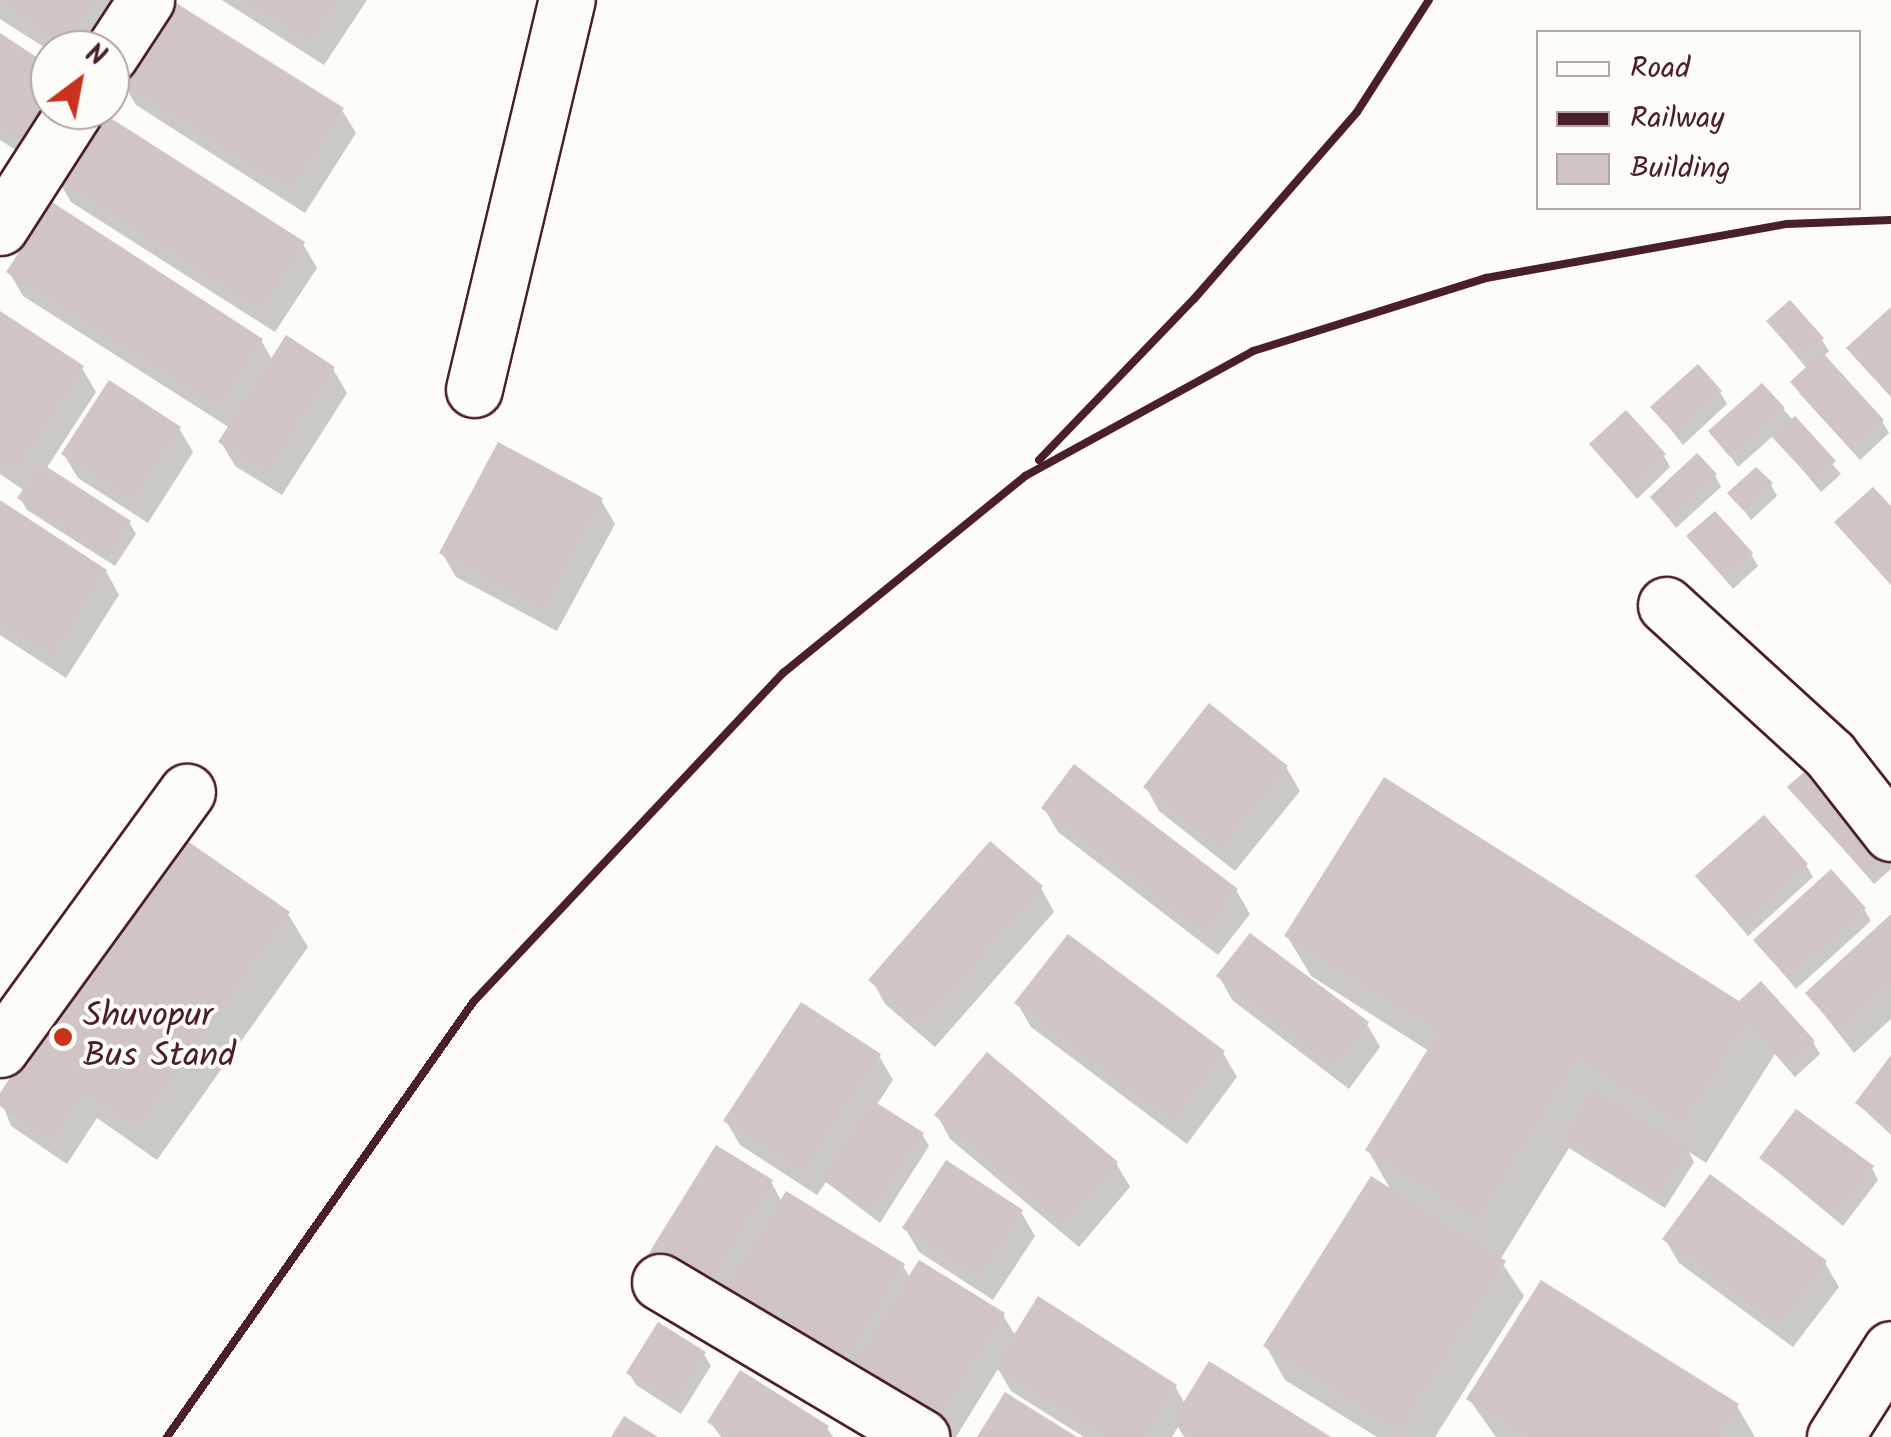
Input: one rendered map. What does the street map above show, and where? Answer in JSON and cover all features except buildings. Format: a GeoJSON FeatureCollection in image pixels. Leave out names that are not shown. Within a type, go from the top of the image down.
{"type":"FeatureCollection","features":[{"type":"Feature","properties":{"kind":"street"},"geometry":{"type":"LineString","coordinates":[[127,30],[146,0]]}},
{"type":"Feature","properties":{"kind":"street"},"geometry":{"type":"LineString","coordinates":[[474,388],[568,0]]}},
{"type":"Feature","properties":{"kind":"street"},"geometry":{"type":"LineString","coordinates":[[0,227],[62,130]]}},
{"type":"Feature","properties":{"kind":"street"},"geometry":{"type":"LineString","coordinates":[[1666,605],[1830,755],[1891,833]]}},
{"type":"Feature","properties":{"kind":"street"},"geometry":{"type":"LineString","coordinates":[[0,1049],[187,792]]}},
{"type":"Feature","properties":{"kind":"street"},"geometry":{"type":"LineString","coordinates":[[660,1282],[921,1437]]}},
{"type":"Feature","properties":{"kind":"street"},"geometry":{"type":"LineString","coordinates":[[1835,1437],[1890,1339]]}},
{"type":"Feature","properties":{"kind":"railway"},"geometry":{"type":"LineString","coordinates":[[1039,460],[1194,299],[1357,112],[1429,0]]}},
{"type":"Feature","properties":{"kind":"railway"},"geometry":{"type":"LineString","coordinates":[[167,1437],[474,1001],[783,673],[1025,476],[1253,351],[1486,278],[1787,224],[1891,220]]}},
{"type":"Feature","properties":{"kind":"place","name":"Shuvopur Bus Stand"},"geometry":{"type":"Point","coordinates":[63,1037]}}]}
